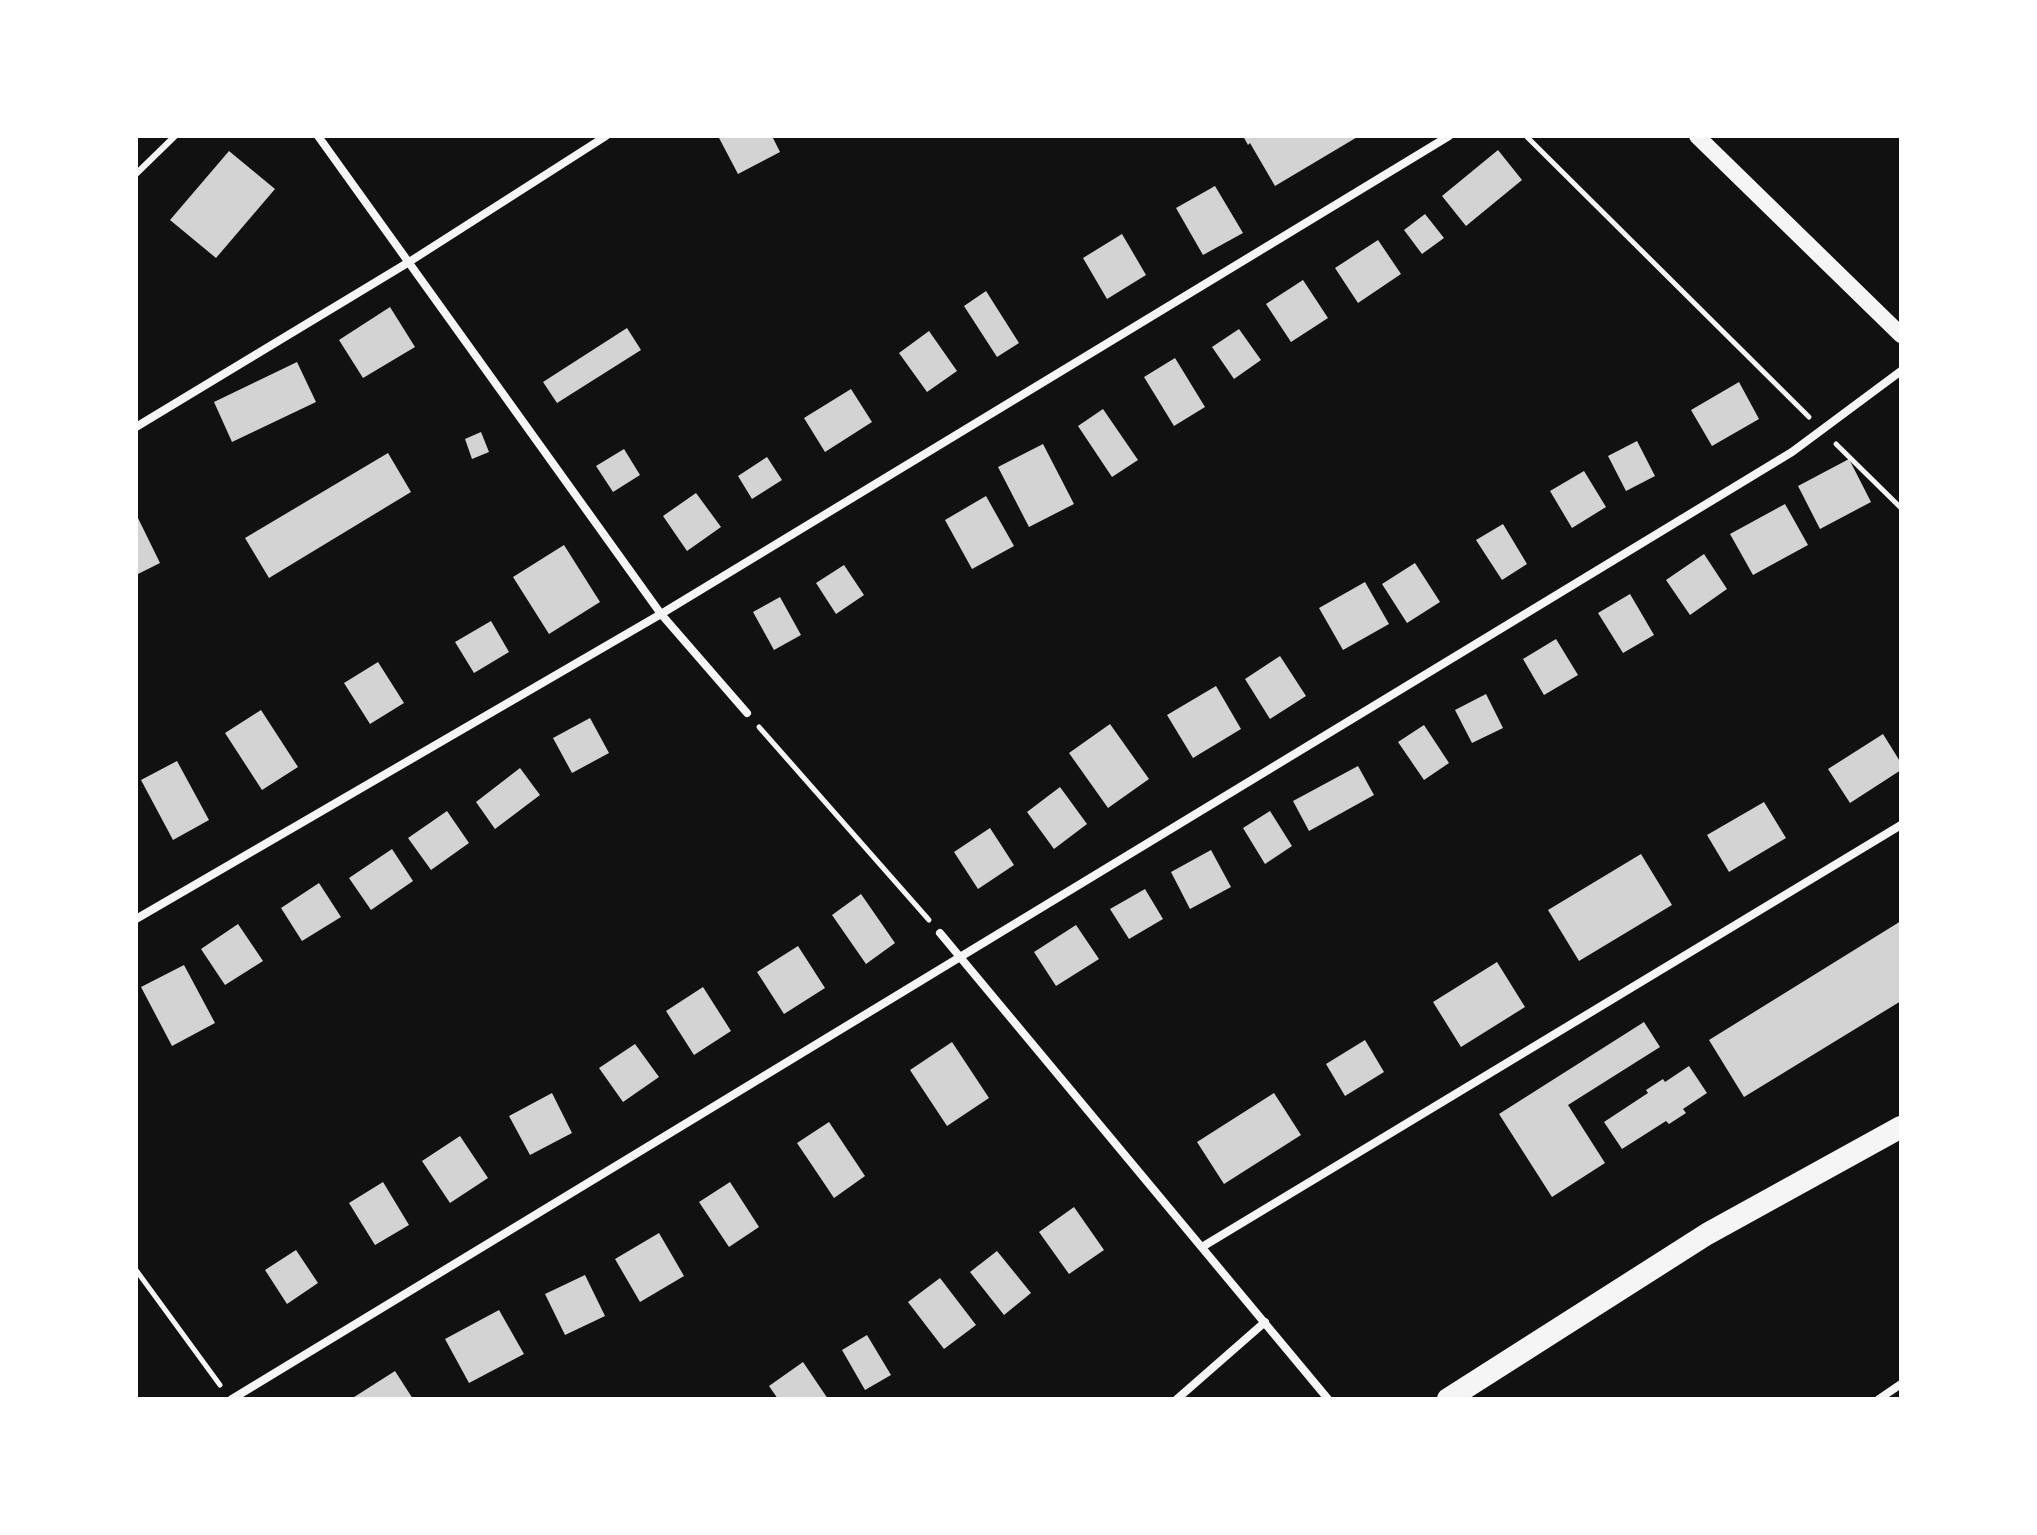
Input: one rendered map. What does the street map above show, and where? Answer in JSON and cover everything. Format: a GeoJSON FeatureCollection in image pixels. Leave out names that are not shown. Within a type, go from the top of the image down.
{"type":"FeatureCollection","features":[{"type":"Feature","properties":{"kind":"highway"},"geometry":{"type":"LineString","coordinates":[[1448,1399],[1707,1234],[1901,1127]]}},
{"type":"Feature","properties":{"kind":"main road"},"geometry":{"type":"LineString","coordinates":[[1697,136],[1901,335]]}},
{"type":"Feature","properties":{"kind":"street"},"geometry":{"type":"LineString","coordinates":[[318,136],[661,614],[747,713]]}},
{"type":"Feature","properties":{"kind":"street"},"geometry":{"type":"LineString","coordinates":[[136,427],[409,262],[606,136]]}},
{"type":"Feature","properties":{"kind":"street"},"geometry":{"type":"LineString","coordinates":[[136,919],[661,614],[1449,136]]}},
{"type":"Feature","properties":{"kind":"street"},"geometry":{"type":"LineString","coordinates":[[232,1399],[1792,452],[1901,371]]}},
{"type":"Feature","properties":{"kind":"street"},"geometry":{"type":"LineString","coordinates":[[1202,1247],[1901,825]]}},
{"type":"Feature","properties":{"kind":"street"},"geometry":{"type":"LineString","coordinates":[[940,933],[1328,1399]]}},
{"type":"Feature","properties":{"kind":"street"},"geometry":{"type":"LineString","coordinates":[[1177,1399],[1265,1322]]}},
{"type":"Feature","properties":{"kind":"street"},"geometry":{"type":"LineString","coordinates":[[1879,1399],[1901,1384]]}},
{"type":"Feature","properties":{"kind":"lane"},"geometry":{"type":"LineString","coordinates":[[136,174],[175,136]]}},
{"type":"Feature","properties":{"kind":"path"},"geometry":{"type":"LineString","coordinates":[[1526,136],[1901,508]]}},
{"type":"Feature","properties":{"kind":"path"},"geometry":{"type":"LineString","coordinates":[[747,713],[940,933]]}},
{"type":"Feature","properties":{"kind":"path"},"geometry":{"type":"LineString","coordinates":[[136,1270],[221,1386]]}},
{"type":"Feature","properties":{"kind":"building"},"geometry":{"type":"Polygon","coordinates":[[[718,136],[772,136],[780,152],[738,174],[718,136]]]}},
{"type":"Feature","properties":{"kind":"building"},"geometry":{"type":"Polygon","coordinates":[[[1243,136],[1359,136],[1275,186],[1243,136]]]}},
{"type":"Feature","properties":{"kind":"building"},"geometry":{"type":"Polygon","coordinates":[[[1498,150],[1522,180],[1466,226],[1442,196],[1498,150]]]}},
{"type":"Feature","properties":{"kind":"building"},"geometry":{"type":"Polygon","coordinates":[[[229,151],[275,189],[216,258],[170,220],[229,151]]]}},
{"type":"Feature","properties":{"kind":"building"},"geometry":{"type":"Polygon","coordinates":[[[1215,186],[1243,233],[1203,255],[1176,208],[1215,186]]]}},
{"type":"Feature","properties":{"kind":"building"},"geometry":{"type":"Polygon","coordinates":[[[1425,214],[1444,238],[1422,254],[1404,230],[1425,214]]]}},
{"type":"Feature","properties":{"kind":"building"},"geometry":{"type":"Polygon","coordinates":[[[1122,234],[1146,275],[1107,299],[1083,258],[1122,234]]]}},
{"type":"Feature","properties":{"kind":"building"},"geometry":{"type":"Polygon","coordinates":[[[1378,240],[1401,274],[1358,303],[1335,268],[1378,240]]]}},
{"type":"Feature","properties":{"kind":"building"},"geometry":{"type":"Polygon","coordinates":[[[1303,280],[1328,318],[1291,342],[1266,304],[1303,280]]]}},
{"type":"Feature","properties":{"kind":"building"},"geometry":{"type":"Polygon","coordinates":[[[986,291],[1019,343],[997,357],[964,306],[986,291]]]}},
{"type":"Feature","properties":{"kind":"building"},"geometry":{"type":"Polygon","coordinates":[[[390,307],[415,347],[363,378],[339,340],[390,307]]]}},
{"type":"Feature","properties":{"kind":"building"},"geometry":{"type":"Polygon","coordinates":[[[627,328],[641,350],[557,403],[543,382],[627,328]]]}},
{"type":"Feature","properties":{"kind":"building"},"geometry":{"type":"Polygon","coordinates":[[[1239,329],[1261,360],[1234,379],[1212,347],[1239,329]]]}},
{"type":"Feature","properties":{"kind":"building"},"geometry":{"type":"Polygon","coordinates":[[[929,331],[957,371],[927,392],[899,353],[929,331]]]}},
{"type":"Feature","properties":{"kind":"building"},"geometry":{"type":"Polygon","coordinates":[[[1175,358],[1205,407],[1174,426],[1144,377],[1175,358]]]}},
{"type":"Feature","properties":{"kind":"building"},"geometry":{"type":"Polygon","coordinates":[[[297,362],[316,402],[232,442],[214,402],[297,362]]]}},
{"type":"Feature","properties":{"kind":"building"},"geometry":{"type":"Polygon","coordinates":[[[1739,382],[1759,419],[1712,446],[1691,410],[1739,382]]]}},
{"type":"Feature","properties":{"kind":"building"},"geometry":{"type":"Polygon","coordinates":[[[851,389],[872,422],[825,452],[804,418],[851,389]]]}},
{"type":"Feature","properties":{"kind":"building"},"geometry":{"type":"Polygon","coordinates":[[[1103,409],[1138,460],[1112,477],[1078,426],[1103,409]]]}},
{"type":"Feature","properties":{"kind":"building"},"geometry":{"type":"Polygon","coordinates":[[[481,432],[489,452],[472,459],[465,439],[481,432]]]}},
{"type":"Feature","properties":{"kind":"building"},"geometry":{"type":"Polygon","coordinates":[[[1637,441],[1655,476],[1626,491],[1608,456],[1637,441]]]}},
{"type":"Feature","properties":{"kind":"building"},"geometry":{"type":"Polygon","coordinates":[[[1043,444],[1074,504],[1029,527],[998,467],[1043,444]]]}},
{"type":"Feature","properties":{"kind":"building"},"geometry":{"type":"Polygon","coordinates":[[[624,449],[640,475],[613,492],[596,466],[624,449]]]}},
{"type":"Feature","properties":{"kind":"building"},"geometry":{"type":"Polygon","coordinates":[[[388,453],[411,492],[269,578],[245,538],[388,453]]]}},
{"type":"Feature","properties":{"kind":"building"},"geometry":{"type":"Polygon","coordinates":[[[767,457],[782,480],[752,499],[738,476],[767,457]]]}},
{"type":"Feature","properties":{"kind":"building"},"geometry":{"type":"Polygon","coordinates":[[[1849,459],[1871,502],[1820,529],[1798,486],[1849,459]]]}},
{"type":"Feature","properties":{"kind":"building"},"geometry":{"type":"Polygon","coordinates":[[[1584,471],[1606,507],[1572,528],[1550,491],[1584,471]]]}},
{"type":"Feature","properties":{"kind":"building"},"geometry":{"type":"Polygon","coordinates":[[[696,493],[721,527],[687,551],[663,516],[696,493]]]}},
{"type":"Feature","properties":{"kind":"building"},"geometry":{"type":"Polygon","coordinates":[[[986,496],[1014,546],[972,569],[945,520],[986,496]]]}},
{"type":"Feature","properties":{"kind":"building"},"geometry":{"type":"Polygon","coordinates":[[[1785,504],[1808,545],[1753,575],[1730,534],[1785,504]]]}},
{"type":"Feature","properties":{"kind":"building"},"geometry":{"type":"Polygon","coordinates":[[[136,514],[160,563],[136,575],[136,514]]]}},
{"type":"Feature","properties":{"kind":"building"},"geometry":{"type":"Polygon","coordinates":[[[1503,524],[1527,564],[1502,580],[1476,540],[1503,524]]]}},
{"type":"Feature","properties":{"kind":"building"},"geometry":{"type":"Polygon","coordinates":[[[564,545],[600,602],[549,634],[513,577],[564,545]]]}},
{"type":"Feature","properties":{"kind":"building"},"geometry":{"type":"Polygon","coordinates":[[[1704,554],[1727,589],[1690,615],[1666,580],[1704,554]]]}},
{"type":"Feature","properties":{"kind":"building"},"geometry":{"type":"Polygon","coordinates":[[[1415,563],[1440,602],[1407,623],[1382,584],[1415,563]]]}},
{"type":"Feature","properties":{"kind":"building"},"geometry":{"type":"Polygon","coordinates":[[[844,565],[864,595],[836,614],[816,583],[844,565]]]}},
{"type":"Feature","properties":{"kind":"building"},"geometry":{"type":"Polygon","coordinates":[[[1365,582],[1389,624],[1343,650],[1319,608],[1365,582]]]}},
{"type":"Feature","properties":{"kind":"building"},"geometry":{"type":"Polygon","coordinates":[[[1630,594],[1654,635],[1623,653],[1598,613],[1630,594]]]}},
{"type":"Feature","properties":{"kind":"building"},"geometry":{"type":"Polygon","coordinates":[[[780,597],[801,635],[774,650],[753,612],[780,597]]]}},
{"type":"Feature","properties":{"kind":"building"},"geometry":{"type":"Polygon","coordinates":[[[491,621],[509,652],[474,673],[455,642],[491,621]]]}},
{"type":"Feature","properties":{"kind":"building"},"geometry":{"type":"Polygon","coordinates":[[[1556,639],[1578,675],[1544,695],[1523,659],[1556,639]]]}},
{"type":"Feature","properties":{"kind":"building"},"geometry":{"type":"Polygon","coordinates":[[[1280,656],[1306,696],[1270,719],[1245,679],[1280,656]]]}},
{"type":"Feature","properties":{"kind":"building"},"geometry":{"type":"Polygon","coordinates":[[[378,662],[404,703],[370,724],[344,683],[378,662]]]}},
{"type":"Feature","properties":{"kind":"building"},"geometry":{"type":"Polygon","coordinates":[[[1216,686],[1241,729],[1193,758],[1167,715],[1216,686]]]}},
{"type":"Feature","properties":{"kind":"building"},"geometry":{"type":"Polygon","coordinates":[[[1486,694],[1503,728],[1472,743],[1455,710],[1486,694]]]}},
{"type":"Feature","properties":{"kind":"building"},"geometry":{"type":"Polygon","coordinates":[[[261,710],[298,767],[262,790],[225,733],[261,710]]]}},
{"type":"Feature","properties":{"kind":"building"},"geometry":{"type":"Polygon","coordinates":[[[590,718],[609,753],[572,773],[553,738],[590,718]]]}},
{"type":"Feature","properties":{"kind":"building"},"geometry":{"type":"Polygon","coordinates":[[[1110,724],[1149,779],[1108,808],[1069,753],[1110,724]]]}},
{"type":"Feature","properties":{"kind":"building"},"geometry":{"type":"Polygon","coordinates":[[[1424,725],[1449,763],[1424,780],[1398,742],[1424,725]]]}},
{"type":"Feature","properties":{"kind":"building"},"geometry":{"type":"Polygon","coordinates":[[[1883,734],[1901,763],[1901,770],[1850,803],[1828,769],[1883,734]]]}},
{"type":"Feature","properties":{"kind":"building"},"geometry":{"type":"Polygon","coordinates":[[[177,761],[209,820],[173,840],[141,780],[177,761]]]}},
{"type":"Feature","properties":{"kind":"building"},"geometry":{"type":"Polygon","coordinates":[[[1358,766],[1374,795],[1309,831],[1293,801],[1358,766]]]}},
{"type":"Feature","properties":{"kind":"building"},"geometry":{"type":"Polygon","coordinates":[[[520,768],[540,795],[495,829],[476,802],[520,768]]]}},
{"type":"Feature","properties":{"kind":"building"},"geometry":{"type":"Polygon","coordinates":[[[1060,787],[1087,824],[1054,849],[1027,812],[1060,787]]]}},
{"type":"Feature","properties":{"kind":"building"},"geometry":{"type":"Polygon","coordinates":[[[1764,802],[1786,838],[1729,872],[1707,835],[1764,802]]]}},
{"type":"Feature","properties":{"kind":"building"},"geometry":{"type":"Polygon","coordinates":[[[447,811],[469,843],[431,870],[408,838],[447,811]]]}},
{"type":"Feature","properties":{"kind":"building"},"geometry":{"type":"Polygon","coordinates":[[[1270,811],[1292,846],[1265,864],[1243,828],[1270,811]]]}},
{"type":"Feature","properties":{"kind":"building"},"geometry":{"type":"Polygon","coordinates":[[[990,828],[1014,865],[978,889],[954,852],[990,828]]]}},
{"type":"Feature","properties":{"kind":"building"},"geometry":{"type":"Polygon","coordinates":[[[392,849],[413,881],[371,910],[349,878],[392,849]]]}},
{"type":"Feature","properties":{"kind":"building"},"geometry":{"type":"Polygon","coordinates":[[[1211,850],[1231,887],[1190,909],[1171,872],[1211,850]]]}},
{"type":"Feature","properties":{"kind":"building"},"geometry":{"type":"Polygon","coordinates":[[[1641,854],[1672,905],[1579,961],[1548,910],[1641,854]]]}},
{"type":"Feature","properties":{"kind":"building"},"geometry":{"type":"Polygon","coordinates":[[[319,883],[341,917],[302,941],[281,908],[319,883]]]}},
{"type":"Feature","properties":{"kind":"building"},"geometry":{"type":"Polygon","coordinates":[[[1145,889],[1163,919],[1129,939],[1110,909],[1145,889]]]}},
{"type":"Feature","properties":{"kind":"building"},"geometry":{"type":"Polygon","coordinates":[[[861,894],[895,943],[866,964],[832,915],[861,894]]]}},
{"type":"Feature","properties":{"kind":"building"},"geometry":{"type":"Polygon","coordinates":[[[1901,921],[1901,1001],[1744,1097],[1709,1040],[1901,921]]]}},
{"type":"Feature","properties":{"kind":"building"},"geometry":{"type":"Polygon","coordinates":[[[238,924],[263,961],[225,985],[201,949],[238,924]]]}},
{"type":"Feature","properties":{"kind":"building"},"geometry":{"type":"Polygon","coordinates":[[[1076,925],[1099,959],[1056,986],[1034,952],[1076,925]]]}},
{"type":"Feature","properties":{"kind":"building"},"geometry":{"type":"Polygon","coordinates":[[[798,946],[825,988],[784,1014],[757,972],[798,946]]]}},
{"type":"Feature","properties":{"kind":"building"},"geometry":{"type":"Polygon","coordinates":[[[1497,962],[1525,1007],[1461,1047],[1433,1002],[1497,962]]]}},
{"type":"Feature","properties":{"kind":"building"},"geometry":{"type":"Polygon","coordinates":[[[184,965],[215,1023],[172,1046],[141,987],[184,965]]]}},
{"type":"Feature","properties":{"kind":"building"},"geometry":{"type":"Polygon","coordinates":[[[703,987],[731,1031],[694,1055],[666,1011],[703,987]]]}},
{"type":"Feature","properties":{"kind":"building"},"geometry":{"type":"Polygon","coordinates":[[[1644,1022],[1660,1047],[1568,1105],[1605,1163],[1552,1197],[1499,1114],[1644,1022]]]}},
{"type":"Feature","properties":{"kind":"building"},"geometry":{"type":"Polygon","coordinates":[[[1365,1040],[1384,1072],[1345,1096],[1326,1064],[1365,1040]]]}},
{"type":"Feature","properties":{"kind":"building"},"geometry":{"type":"Polygon","coordinates":[[[952,1042],[989,1098],[947,1126],[910,1070],[952,1042]]]}},
{"type":"Feature","properties":{"kind":"building"},"geometry":{"type":"Polygon","coordinates":[[[635,1044],[659,1077],[623,1102],[599,1068],[635,1044]]]}},
{"type":"Feature","properties":{"kind":"building"},"geometry":{"type":"Polygon","coordinates":[[[1689,1066],[1707,1093],[1683,1109],[1686,1113],[1669,1124],[1666,1121],[1622,1149],[1604,1122],[1648,1093],[1646,1090],[1689,1066]]]}},
{"type":"Feature","properties":{"kind":"building"},"geometry":{"type":"Polygon","coordinates":[[[552,1093],[572,1133],[530,1155],[509,1116],[552,1093]]]}},
{"type":"Feature","properties":{"kind":"building"},"geometry":{"type":"Polygon","coordinates":[[[1274,1093],[1301,1135],[1224,1184],[1197,1142],[1274,1093]]]}},
{"type":"Feature","properties":{"kind":"building"},"geometry":{"type":"Polygon","coordinates":[[[829,1122],[865,1176],[834,1198],[797,1143],[829,1122]]]}},
{"type":"Feature","properties":{"kind":"building"},"geometry":{"type":"Polygon","coordinates":[[[460,1136],[488,1178],[450,1203],[422,1161],[460,1136]]]}},
{"type":"Feature","properties":{"kind":"building"},"geometry":{"type":"Polygon","coordinates":[[[383,1182],[409,1225],[375,1245],[349,1203],[383,1182]]]}},
{"type":"Feature","properties":{"kind":"building"},"geometry":{"type":"Polygon","coordinates":[[[730,1182],[759,1227],[729,1247],[699,1202],[730,1182]]]}},
{"type":"Feature","properties":{"kind":"building"},"geometry":{"type":"Polygon","coordinates":[[[1074,1207],[1104,1250],[1069,1274],[1039,1232],[1074,1207]]]}},
{"type":"Feature","properties":{"kind":"building"},"geometry":{"type":"Polygon","coordinates":[[[659,1233],[684,1276],[640,1302],[615,1259],[659,1233]]]}},
{"type":"Feature","properties":{"kind":"building"},"geometry":{"type":"Polygon","coordinates":[[[296,1250],[318,1283],[287,1304],[265,1270],[296,1250]]]}},
{"type":"Feature","properties":{"kind":"building"},"geometry":{"type":"Polygon","coordinates":[[[997,1251],[1031,1293],[1004,1315],[970,1272],[997,1251]]]}},
{"type":"Feature","properties":{"kind":"building"},"geometry":{"type":"Polygon","coordinates":[[[585,1275],[605,1316],[565,1335],[545,1294],[585,1275]]]}},
{"type":"Feature","properties":{"kind":"building"},"geometry":{"type":"Polygon","coordinates":[[[940,1278],[976,1325],[944,1349],[908,1302],[940,1278]]]}},
{"type":"Feature","properties":{"kind":"building"},"geometry":{"type":"Polygon","coordinates":[[[499,1310],[524,1354],[469,1383],[445,1339],[499,1310]]]}},
{"type":"Feature","properties":{"kind":"building"},"geometry":{"type":"Polygon","coordinates":[[[867,1335],[891,1375],[865,1390],[842,1350],[867,1335]]]}},
{"type":"Feature","properties":{"kind":"building"},"geometry":{"type":"Polygon","coordinates":[[[803,1362],[828,1399],[778,1399],[769,1386],[803,1362]]]}},
{"type":"Feature","properties":{"kind":"building"},"geometry":{"type":"Polygon","coordinates":[[[395,1371],[413,1399],[351,1399],[395,1371]]]}}]}
